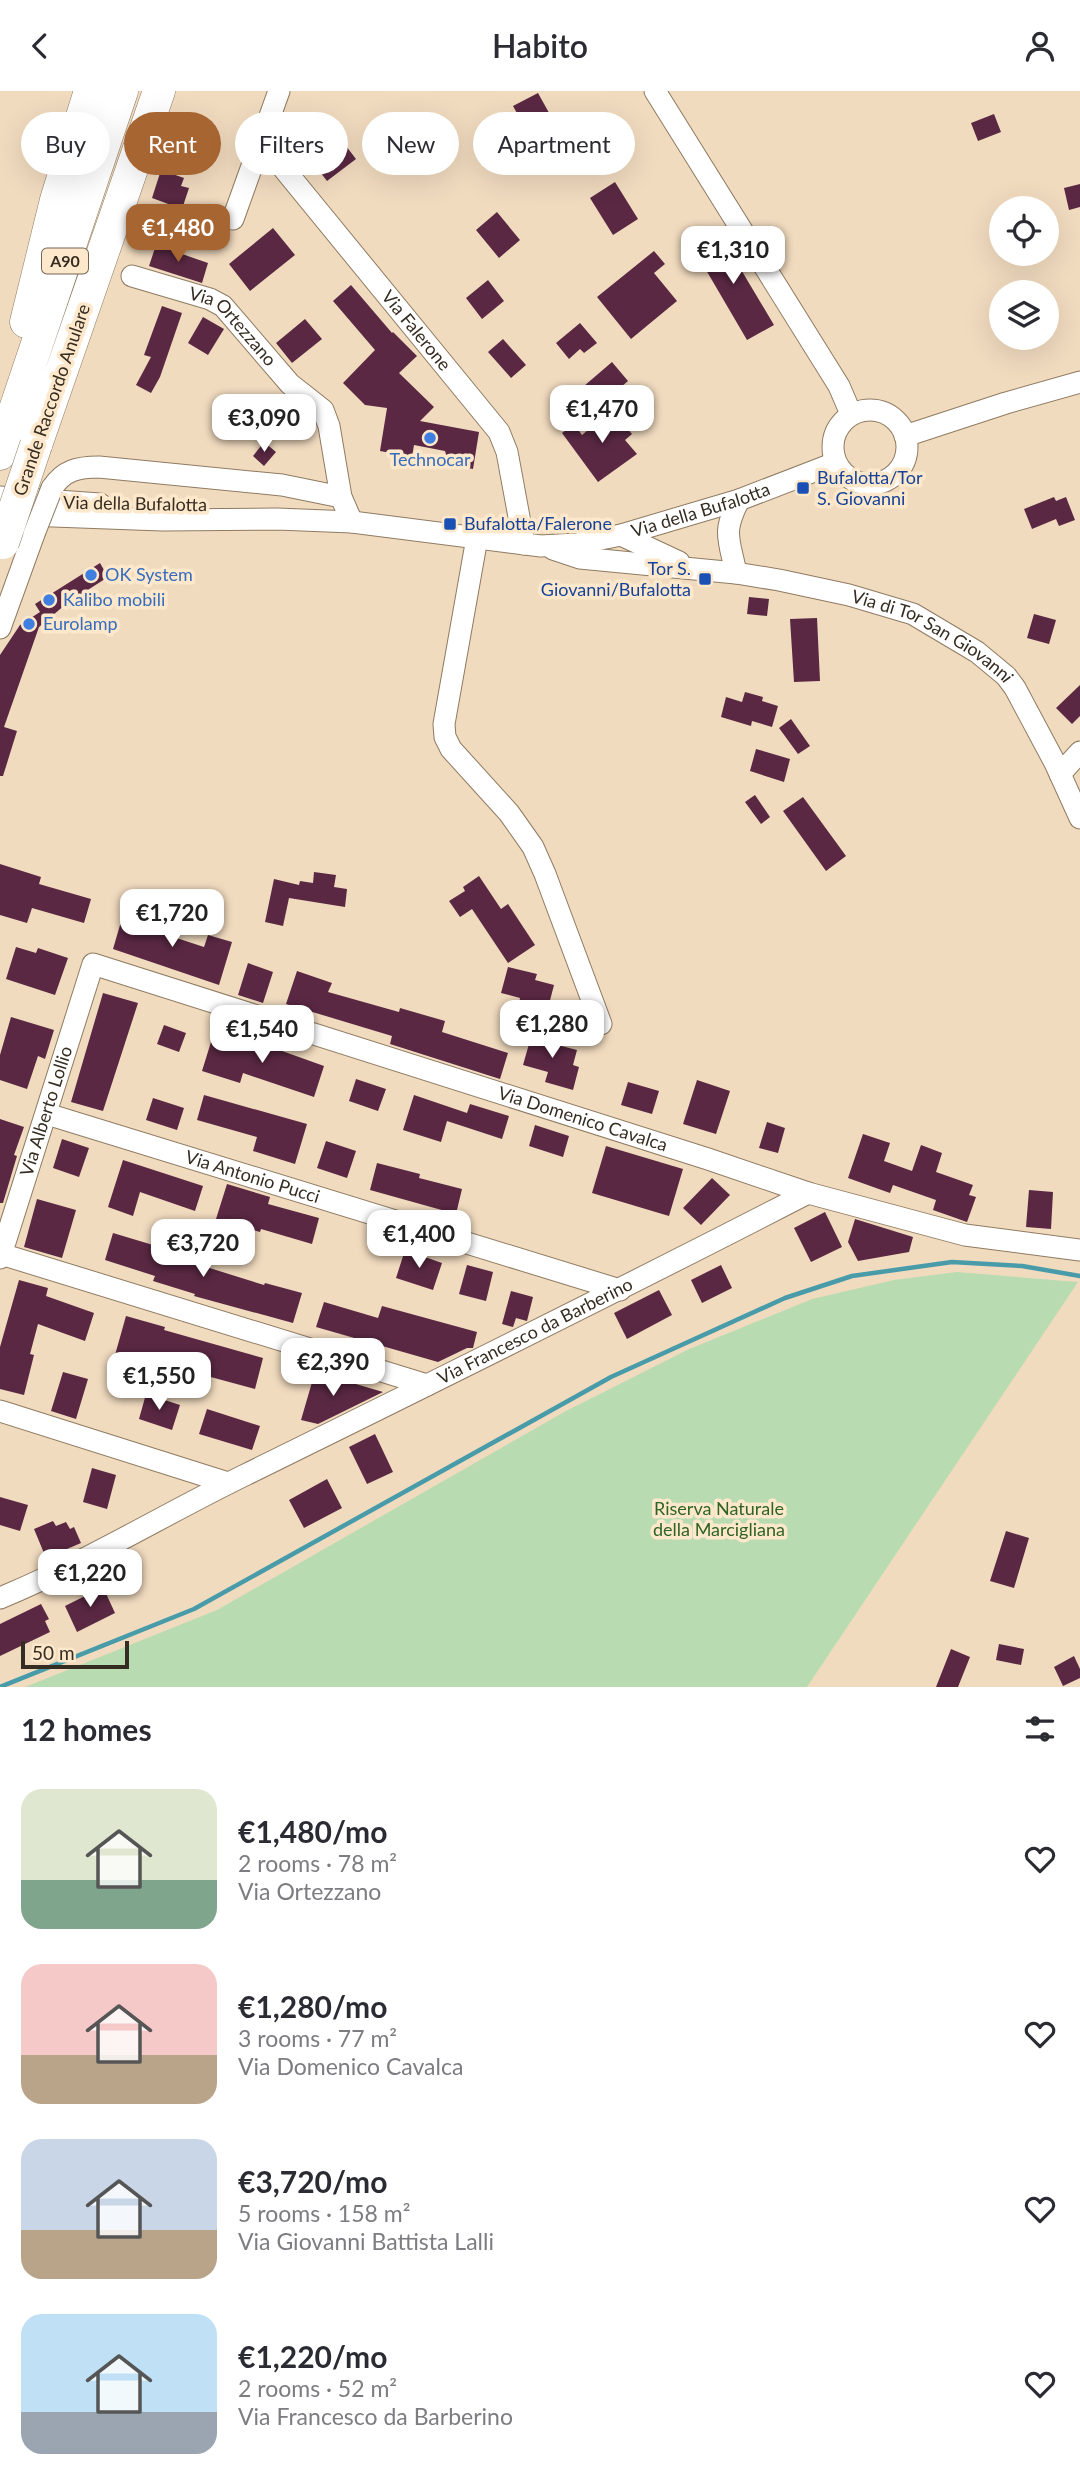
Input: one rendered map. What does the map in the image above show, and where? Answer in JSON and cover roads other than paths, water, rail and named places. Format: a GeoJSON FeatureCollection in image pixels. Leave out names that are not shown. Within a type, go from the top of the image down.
{"type":"FeatureCollection","features":[{"type":"Feature","properties":{"kind":"highway"},"geometry":{"type":"LineString","coordinates":[[18,402],[18,365],[35,282],[56,200],[90,91]]}},
{"type":"Feature","properties":{"kind":"highway","name":"Grande Raccordo Anulare"},"geometry":{"type":"LineString","coordinates":[[4,443],[122,91]]}},
{"type":"Feature","properties":{"kind":"highway","name":"Grande Raccordo Anulare"},"geometry":{"type":"LineString","coordinates":[[1,536],[36,445],[159,91]]}},
{"type":"Feature","properties":{"kind":"street"},"geometry":{"type":"LineString","coordinates":[[271,112],[279,91]]}},
{"type":"Feature","properties":{"kind":"street"},"geometry":{"type":"LineString","coordinates":[[655,91],[839,386],[851,414]]}},
{"type":"Feature","properties":{"kind":"street"},"geometry":{"type":"LineString","coordinates":[[233,219],[249,175]]}},
{"type":"Feature","properties":{"kind":"street","name":"Via Falerone"},"geometry":{"type":"LineString","coordinates":[[289,175],[499,432],[533,545]]}},
{"type":"Feature","properties":{"kind":"street","name":"Via Ortezzano"},"geometry":{"type":"LineString","coordinates":[[132,276],[210,299],[223,306],[290,384],[321,407],[329,426],[341,497],[352,522]]}},
{"type":"Feature","properties":{"kind":"street"},"geometry":{"type":"LineString","coordinates":[[905,436],[1080,382]]}},
{"type":"Feature","properties":{"kind":"street"},"geometry":{"type":"LineString","coordinates":[[869,409],[881,411],[901,426],[905,436],[905,459],[895,474],[884,481],[862,483],[853,479],[835,463],[833,440],[844,419],[851,414],[869,409]]}},
{"type":"Feature","properties":{"kind":"street","name":"Via della Bufalotta"},"geometry":{"type":"LineString","coordinates":[[1,536],[162,520],[277,519],[352,522],[533,545],[576,544],[621,535],[739,500],[835,463]]}},
{"type":"Feature","properties":{"kind":"street"},"geometry":{"type":"LineString","coordinates":[[0,628],[52,488],[59,478],[70,471],[99,467],[282,485],[341,497]]}},
{"type":"Feature","properties":{"kind":"street","name":"Via della Bufalotta"},"geometry":{"type":"LineString","coordinates":[[0,497],[183,507],[264,505],[290,507],[352,522]]}},
{"type":"Feature","properties":{"kind":"street"},"geometry":{"type":"LineString","coordinates":[[736,573],[727,527],[739,500]]}},
{"type":"Feature","properties":{"kind":"street"},"geometry":{"type":"LineString","coordinates":[[621,535],[670,559],[700,569]]}},
{"type":"Feature","properties":{"kind":"street"},"geometry":{"type":"LineString","coordinates":[[477,538],[444,725],[445,737],[451,749],[517,823],[533,847],[601,1024]]}},
{"type":"Feature","properties":{"kind":"street"},"geometry":{"type":"LineString","coordinates":[[533,545],[580,558],[700,569]]}},
{"type":"Feature","properties":{"kind":"street","name":"Via di Tor San Giovanni"},"geometry":{"type":"LineString","coordinates":[[700,569],[736,573],[849,595],[913,614],[977,652],[1006,676],[1015,688],[1080,818]]}},
{"type":"Feature","properties":{"kind":"street"},"geometry":{"type":"LineString","coordinates":[[1060,774],[1080,752]]}},
{"type":"Feature","properties":{"kind":"street","name":"Via Alberto Lollio"},"geometry":{"type":"LineString","coordinates":[[1,1256],[93,964]]}},
{"type":"Feature","properties":{"kind":"street","name":"Via Domenico Cavalca"},"geometry":{"type":"LineString","coordinates":[[93,964],[808,1193],[965,1235],[1080,1250]]}},
{"type":"Feature","properties":{"kind":"street","name":"Via Antonio Pucci"},"geometry":{"type":"LineString","coordinates":[[47,1114],[620,1290]]}},
{"type":"Feature","properties":{"kind":"street","name":"Via Francesco da Barberino"},"geometry":{"type":"LineString","coordinates":[[0,1598],[48,1578],[229,1483],[620,1290],[808,1193]]}},
{"type":"Feature","properties":{"kind":"street"},"geometry":{"type":"LineString","coordinates":[[1,1256],[426,1385]]}},
{"type":"Feature","properties":{"kind":"street"},"geometry":{"type":"LineString","coordinates":[[0,1411],[229,1483]]}},
{"type":"Feature","properties":{"kind":"waterway"},"geometry":{"type":"LineString","coordinates":[[0,1687],[194,1609],[611,1377],[785,1298],[852,1276],[952,1262],[1022,1266],[1080,1276]]}},
{"type":"Feature","properties":{"kind":"place","name":"Technocar"},"geometry":{"type":"Point","coordinates":[430,438]}},
{"type":"Feature","properties":{"kind":"place","name":"Bufalotta/Tor S. Giovanni"},"geometry":{"type":"Point","coordinates":[803,488]}},
{"type":"Feature","properties":{"kind":"place","name":"Bufalotta/Falerone"},"geometry":{"type":"Point","coordinates":[450,524]}},
{"type":"Feature","properties":{"kind":"place","name":"OK System"},"geometry":{"type":"Point","coordinates":[91,575]}},
{"type":"Feature","properties":{"kind":"place","name":"Tor S. Giovanni/Bufalotta"},"geometry":{"type":"Point","coordinates":[705,579]}},
{"type":"Feature","properties":{"kind":"place","name":"Kalibo mobili"},"geometry":{"type":"Point","coordinates":[49,600]}},
{"type":"Feature","properties":{"kind":"place","name":"Eurolamp"},"geometry":{"type":"Point","coordinates":[29,624]}},
{"type":"Feature","properties":{"kind":"park label","name":"Riserva Naturale della Marcigliana"},"geometry":{"type":"Point","coordinates":[719,1520]}}]}
